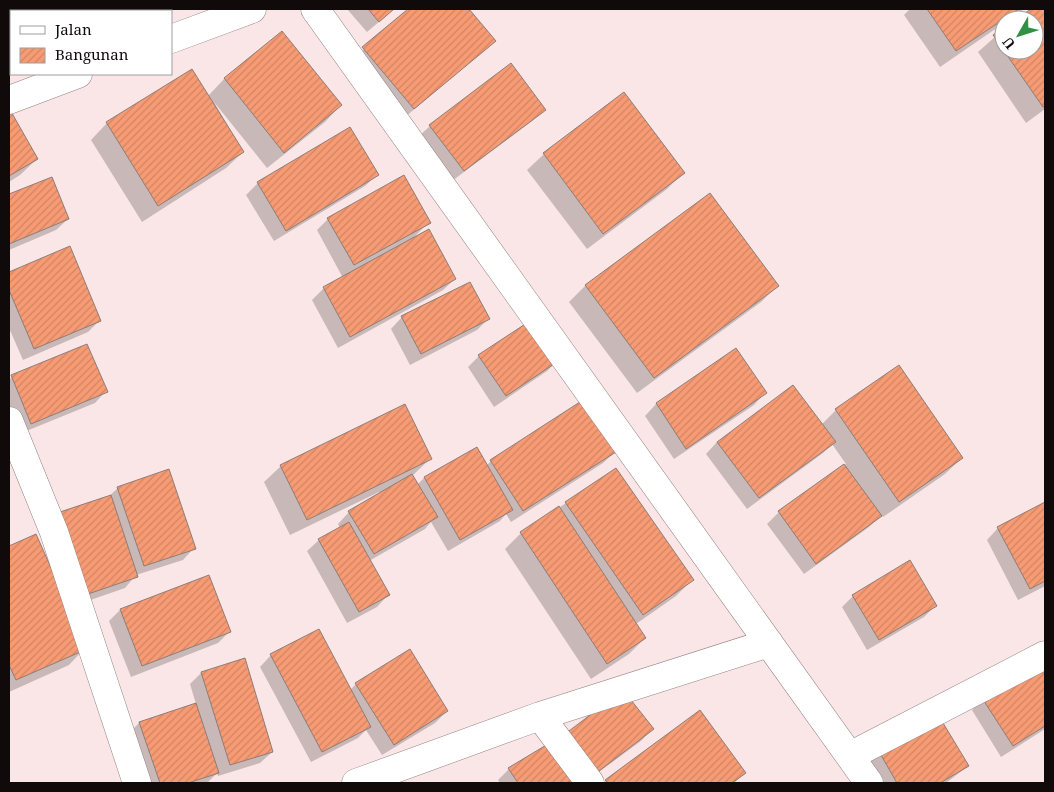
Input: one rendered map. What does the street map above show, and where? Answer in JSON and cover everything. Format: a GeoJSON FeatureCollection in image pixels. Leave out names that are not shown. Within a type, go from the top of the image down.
{"type":"FeatureCollection","features":[{"type":"Feature","properties":{"kind":"street"},"geometry":{"type":"LineString","coordinates":[[172,39],[252,9]]}},
{"type":"Feature","properties":{"kind":"street"},"geometry":{"type":"LineString","coordinates":[[315,9],[868,783]]}},
{"type":"Feature","properties":{"kind":"street"},"geometry":{"type":"LineString","coordinates":[[9,100],[75,75]]}},
{"type":"Feature","properties":{"kind":"street"},"geometry":{"type":"LineString","coordinates":[[9,421],[54,532],[137,783]]}},
{"type":"Feature","properties":{"kind":"street"},"geometry":{"type":"LineString","coordinates":[[356,783],[540,716],[769,643]]}},
{"type":"Feature","properties":{"kind":"street"},"geometry":{"type":"LineString","coordinates":[[850,756],[1045,655]]}},
{"type":"Feature","properties":{"kind":"street"},"geometry":{"type":"LineString","coordinates":[[540,716],[590,783]]}},
{"type":"Feature","properties":{"kind":"building"},"geometry":{"type":"Polygon","coordinates":[[[9,9],[29,9],[10,10],[9,21],[9,9]]]}},
{"type":"Feature","properties":{"kind":"building"},"geometry":{"type":"Polygon","coordinates":[[[368,9],[394,9],[379,22],[368,9]]]}},
{"type":"Feature","properties":{"kind":"building"},"geometry":{"type":"Polygon","coordinates":[[[408,9],[469,9],[496,41],[414,109],[362,47],[408,9]]]}},
{"type":"Feature","properties":{"kind":"building"},"geometry":{"type":"Polygon","coordinates":[[[927,9],[1019,9],[994,10],[994,26],[956,51],[927,9]]]}},
{"type":"Feature","properties":{"kind":"building"},"geometry":{"type":"Polygon","coordinates":[[[1045,9],[1045,106],[1043,107],[1010,60],[1044,60],[1044,10],[1030,10],[1045,9]]]}},
{"type":"Feature","properties":{"kind":"building"},"geometry":{"type":"Polygon","coordinates":[[[282,31],[342,105],[284,153],[224,78],[282,31]]]}},
{"type":"Feature","properties":{"kind":"building"},"geometry":{"type":"Polygon","coordinates":[[[511,63],[546,110],[464,171],[429,125],[511,63]]]}},
{"type":"Feature","properties":{"kind":"building"},"geometry":{"type":"Polygon","coordinates":[[[192,69],[244,152],[158,206],[106,122],[192,69]]]}},
{"type":"Feature","properties":{"kind":"building"},"geometry":{"type":"Polygon","coordinates":[[[624,92],[685,173],[603,234],[543,153],[624,92]]]}},
{"type":"Feature","properties":{"kind":"building"},"geometry":{"type":"Polygon","coordinates":[[[9,108],[38,159],[9,176],[9,108]]]}},
{"type":"Feature","properties":{"kind":"building"},"geometry":{"type":"Polygon","coordinates":[[[350,127],[379,175],[286,231],[257,182],[350,127]]]}},
{"type":"Feature","properties":{"kind":"building"},"geometry":{"type":"Polygon","coordinates":[[[404,175],[431,223],[354,265],[327,218],[404,175]]]}},
{"type":"Feature","properties":{"kind":"building"},"geometry":{"type":"Polygon","coordinates":[[[52,177],[69,219],[9,244],[9,194],[52,177]]]}},
{"type":"Feature","properties":{"kind":"building"},"geometry":{"type":"Polygon","coordinates":[[[710,193],[779,286],[654,378],[585,285],[710,193]]]}},
{"type":"Feature","properties":{"kind":"building"},"geometry":{"type":"Polygon","coordinates":[[[429,229],[456,279],[350,337],[323,287],[429,229]]]}},
{"type":"Feature","properties":{"kind":"building"},"geometry":{"type":"Polygon","coordinates":[[[70,246],[101,321],[34,349],[9,290],[9,272],[70,246]]]}},
{"type":"Feature","properties":{"kind":"building"},"geometry":{"type":"Polygon","coordinates":[[[470,282],[490,319],[421,354],[401,316],[470,282]]]}},
{"type":"Feature","properties":{"kind":"building"},"geometry":{"type":"Polygon","coordinates":[[[533,319],[560,360],[506,396],[478,355],[533,319]]]}},
{"type":"Feature","properties":{"kind":"building"},"geometry":{"type":"Polygon","coordinates":[[[87,344],[108,392],[31,424],[11,375],[87,344]]]}},
{"type":"Feature","properties":{"kind":"building"},"geometry":{"type":"Polygon","coordinates":[[[736,348],[767,393],[686,449],[656,403],[736,348]]]}},
{"type":"Feature","properties":{"kind":"building"},"geometry":{"type":"Polygon","coordinates":[[[899,365],[963,458],[899,502],[835,409],[899,365]]]}},
{"type":"Feature","properties":{"kind":"building"},"geometry":{"type":"Polygon","coordinates":[[[793,385],[836,442],[759,498],[717,442],[793,385]]]}},
{"type":"Feature","properties":{"kind":"building"},"geometry":{"type":"Polygon","coordinates":[[[583,400],[616,452],[523,511],[490,460],[583,400]]]}},
{"type":"Feature","properties":{"kind":"building"},"geometry":{"type":"Polygon","coordinates":[[[405,404],[432,459],[307,520],[280,465],[405,404]]]}},
{"type":"Feature","properties":{"kind":"building"},"geometry":{"type":"Polygon","coordinates":[[[477,447],[513,510],[460,540],[424,477],[477,447]]]}},
{"type":"Feature","properties":{"kind":"building"},"geometry":{"type":"Polygon","coordinates":[[[844,464],[882,516],[816,564],[778,511],[844,464]]]}},
{"type":"Feature","properties":{"kind":"building"},"geometry":{"type":"Polygon","coordinates":[[[616,468],[694,580],[643,615],[565,502],[616,468]]]}},
{"type":"Feature","properties":{"kind":"building"},"geometry":{"type":"Polygon","coordinates":[[[169,469],[196,549],[144,566],[117,487],[169,469]]]}},
{"type":"Feature","properties":{"kind":"building"},"geometry":{"type":"Polygon","coordinates":[[[412,474],[438,517],[374,554],[348,511],[412,474]]]}},
{"type":"Feature","properties":{"kind":"building"},"geometry":{"type":"Polygon","coordinates":[[[111,495],[138,577],[88,594],[60,512],[111,495]]]}},
{"type":"Feature","properties":{"kind":"building"},"geometry":{"type":"Polygon","coordinates":[[[1045,502],[1045,581],[1030,589],[997,527],[1045,502]]]}},
{"type":"Feature","properties":{"kind":"building"},"geometry":{"type":"Polygon","coordinates":[[[559,506],[646,638],[607,664],[520,532],[559,506]]]}},
{"type":"Feature","properties":{"kind":"building"},"geometry":{"type":"Polygon","coordinates":[[[349,522],[390,595],[359,612],[318,539],[349,522]]]}},
{"type":"Feature","properties":{"kind":"building"},"geometry":{"type":"Polygon","coordinates":[[[36,534],[87,649],[16,680],[9,665],[9,546],[36,534]]]}},
{"type":"Feature","properties":{"kind":"building"},"geometry":{"type":"Polygon","coordinates":[[[910,560],[937,606],[879,640],[852,595],[910,560]]]}},
{"type":"Feature","properties":{"kind":"building"},"geometry":{"type":"Polygon","coordinates":[[[209,575],[231,632],[142,666],[120,609],[209,575]]]}},
{"type":"Feature","properties":{"kind":"building"},"geometry":{"type":"Polygon","coordinates":[[[319,629],[371,727],[322,752],[270,654],[319,629]]]}},
{"type":"Feature","properties":{"kind":"building"},"geometry":{"type":"Polygon","coordinates":[[[410,649],[448,711],[394,745],[355,683],[410,649]]]}},
{"type":"Feature","properties":{"kind":"building"},"geometry":{"type":"Polygon","coordinates":[[[245,658],[273,752],[230,765],[201,672],[245,658]]]}},
{"type":"Feature","properties":{"kind":"building"},"geometry":{"type":"Polygon","coordinates":[[[1045,659],[1045,726],[1013,746],[982,698],[1045,659]]]}},
{"type":"Feature","properties":{"kind":"building"},"geometry":{"type":"Polygon","coordinates":[[[623,690],[654,729],[595,774],[565,734],[623,690]]]}},
{"type":"Feature","properties":{"kind":"building"},"geometry":{"type":"Polygon","coordinates":[[[196,703],[219,773],[188,783],[160,783],[139,722],[196,703]]]}},
{"type":"Feature","properties":{"kind":"building"},"geometry":{"type":"Polygon","coordinates":[[[700,710],[746,773],[732,783],[608,783],[605,780],[700,710]]]}},
{"type":"Feature","properties":{"kind":"building"},"geometry":{"type":"Polygon","coordinates":[[[937,713],[969,766],[940,783],[897,783],[877,748],[937,713]]]}},
{"type":"Feature","properties":{"kind":"building"},"geometry":{"type":"Polygon","coordinates":[[[553,741],[579,783],[518,783],[508,768],[553,741]]]}}]}
